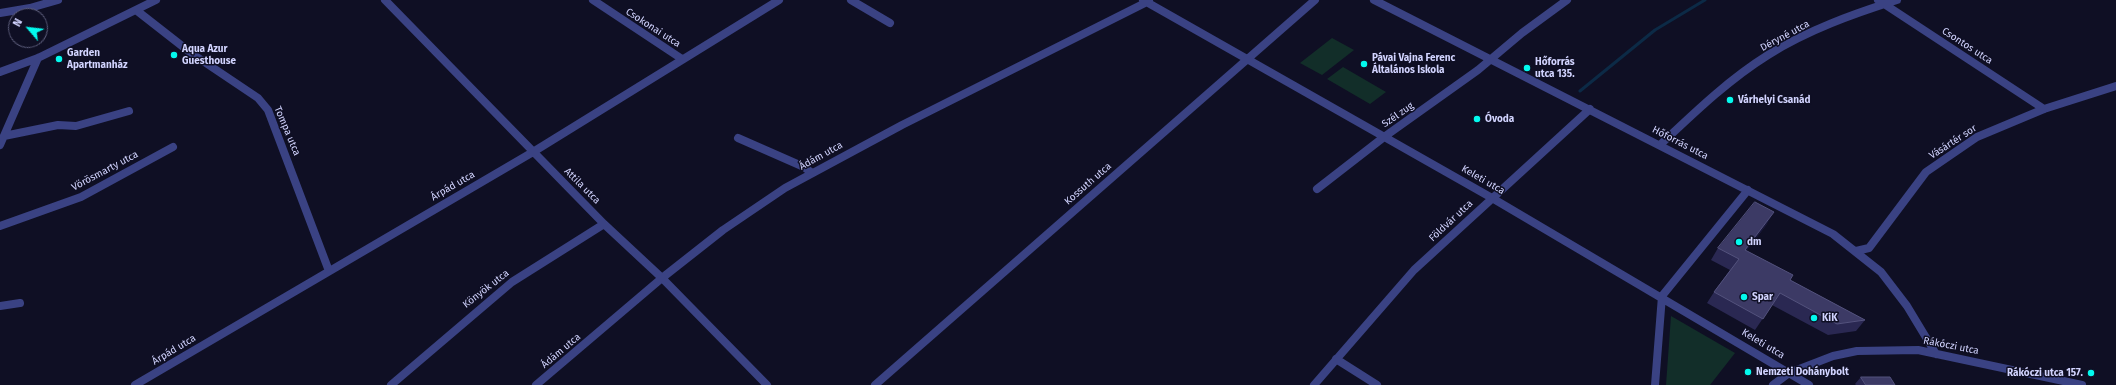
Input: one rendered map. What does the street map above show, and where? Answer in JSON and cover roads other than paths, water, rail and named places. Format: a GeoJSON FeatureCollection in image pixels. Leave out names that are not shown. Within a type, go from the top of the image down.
{"type":"FeatureCollection","features":[{"type":"Feature","properties":{"kind":"street"},"geometry":{"type":"LineString","coordinates":[[0,13],[30,8],[58,0]]}},
{"type":"Feature","properties":{"kind":"street"},"geometry":{"type":"LineString","coordinates":[[0,72],[38,58],[156,0]]}},
{"type":"Feature","properties":{"kind":"street","name":"Attila utca"},"geometry":{"type":"LineString","coordinates":[[385,0],[604,224],[662,278],[767,385]]}},
{"type":"Feature","properties":{"kind":"street","name":"Csokonai utca"},"geometry":{"type":"LineString","coordinates":[[593,0],[682,59]]}},
{"type":"Feature","properties":{"kind":"street","name":"Árpád utca"},"geometry":{"type":"LineString","coordinates":[[135,385],[533,152],[779,0]]}},
{"type":"Feature","properties":{"kind":"street"},"geometry":{"type":"LineString","coordinates":[[851,0],[890,23]]}},
{"type":"Feature","properties":{"kind":"street","name":"Kossuth utca"},"geometry":{"type":"LineString","coordinates":[[875,385],[1315,0]]}},
{"type":"Feature","properties":{"kind":"street","name":"Hőforrás utca"},"geometry":{"type":"LineString","coordinates":[[1374,0],[1826,230],[1856,251],[1881,272],[1907,306],[1936,354]]}},
{"type":"Feature","properties":{"kind":"street","name":"Szél zug"},"geometry":{"type":"LineString","coordinates":[[1317,189],[1384,137],[1478,70],[1567,0]]}},
{"type":"Feature","properties":{"kind":"street","name":"Déryné utca"},"geometry":{"type":"LineString","coordinates":[[1660,145],[1717,93],[1768,55],[1820,29],[1881,2],[1897,0]]}},
{"type":"Feature","properties":{"kind":"street","name":"Keleti utca"},"geometry":{"type":"LineString","coordinates":[[1147,1],[1662,296],[1809,385]]}},
{"type":"Feature","properties":{"kind":"street","name":"Ádám utca"},"geometry":{"type":"LineString","coordinates":[[536,385],[662,278],[723,230],[785,188],[902,125],[1147,1]]}},
{"type":"Feature","properties":{"kind":"street","name":"Csontos utca"},"geometry":{"type":"LineString","coordinates":[[1881,2],[2044,109]]}},
{"type":"Feature","properties":{"kind":"street","name":"Tompa utca"},"geometry":{"type":"LineString","coordinates":[[136,10],[191,53],[258,98],[268,110],[329,271]]}},
{"type":"Feature","properties":{"kind":"street"},"geometry":{"type":"LineString","coordinates":[[0,146],[38,58]]}},
{"type":"Feature","properties":{"kind":"street","name":"Vásártér sor"},"geometry":{"type":"LineString","coordinates":[[1856,251],[1869,248],[1926,172],[1977,137],[2044,109],[2116,86]]}},
{"type":"Feature","properties":{"kind":"street","name":"Földvár utca"},"geometry":{"type":"LineString","coordinates":[[1314,385],[1414,270],[1590,109]]}},
{"type":"Feature","properties":{"kind":"street"},"geometry":{"type":"LineString","coordinates":[[4,136],[58,125],[76,126],[129,111]]}},
{"type":"Feature","properties":{"kind":"street"},"geometry":{"type":"LineString","coordinates":[[738,138],[804,167],[812,173]]}},
{"type":"Feature","properties":{"kind":"street","name":"Vörösmarty utca"},"geometry":{"type":"LineString","coordinates":[[0,226],[81,197],[172,147]]}},
{"type":"Feature","properties":{"kind":"street"},"geometry":{"type":"LineString","coordinates":[[1655,385],[1662,296],[1748,190]]}},
{"type":"Feature","properties":{"kind":"street","name":"Könyök utca"},"geometry":{"type":"LineString","coordinates":[[391,385],[457,327],[512,282],[604,224]]}},
{"type":"Feature","properties":{"kind":"street"},"geometry":{"type":"LineString","coordinates":[[0,306],[20,304]]}},
{"type":"Feature","properties":{"kind":"street","name":"Rákóczi utca"},"geometry":{"type":"LineString","coordinates":[[1773,385],[1789,373],[1823,359],[1857,351],[1918,350],[2082,385]]}},
{"type":"Feature","properties":{"kind":"street"},"geometry":{"type":"LineString","coordinates":[[1336,359],[1377,385]]}},
{"type":"Feature","properties":{"kind":"waterway"},"geometry":{"type":"LineString","coordinates":[[1580,91],[1655,30],[1705,0]]}},
{"type":"Feature","properties":{"kind":"place","name":"Aqua Azur Guesthouse"},"geometry":{"type":"Point","coordinates":[174,55]}},
{"type":"Feature","properties":{"kind":"place","name":"Garden Apartmanház"},"geometry":{"type":"Point","coordinates":[59,59]}},
{"type":"Feature","properties":{"kind":"place","name":"Pávai Vajna Ferenc Általános Iskola"},"geometry":{"type":"Point","coordinates":[1364,64]}},
{"type":"Feature","properties":{"kind":"place","name":"Hőforrás utca 135."},"geometry":{"type":"Point","coordinates":[1527,68]}},
{"type":"Feature","properties":{"kind":"place","name":"Várhelyi Csanád"},"geometry":{"type":"Point","coordinates":[1730,100]}},
{"type":"Feature","properties":{"kind":"place","name":"Óvoda"},"geometry":{"type":"Point","coordinates":[1477,119]}},
{"type":"Feature","properties":{"kind":"place","name":"dm"},"geometry":{"type":"Point","coordinates":[1739,242]}},
{"type":"Feature","properties":{"kind":"place","name":"Spar"},"geometry":{"type":"Point","coordinates":[1744,297]}},
{"type":"Feature","properties":{"kind":"place","name":"KiK"},"geometry":{"type":"Point","coordinates":[1814,318]}},
{"type":"Feature","properties":{"kind":"place","name":"Nemzeti Dohánybolt"},"geometry":{"type":"Point","coordinates":[1748,372]}},
{"type":"Feature","properties":{"kind":"place","name":"Rákóczi utca 157."},"geometry":{"type":"Point","coordinates":[2091,373]}}]}
